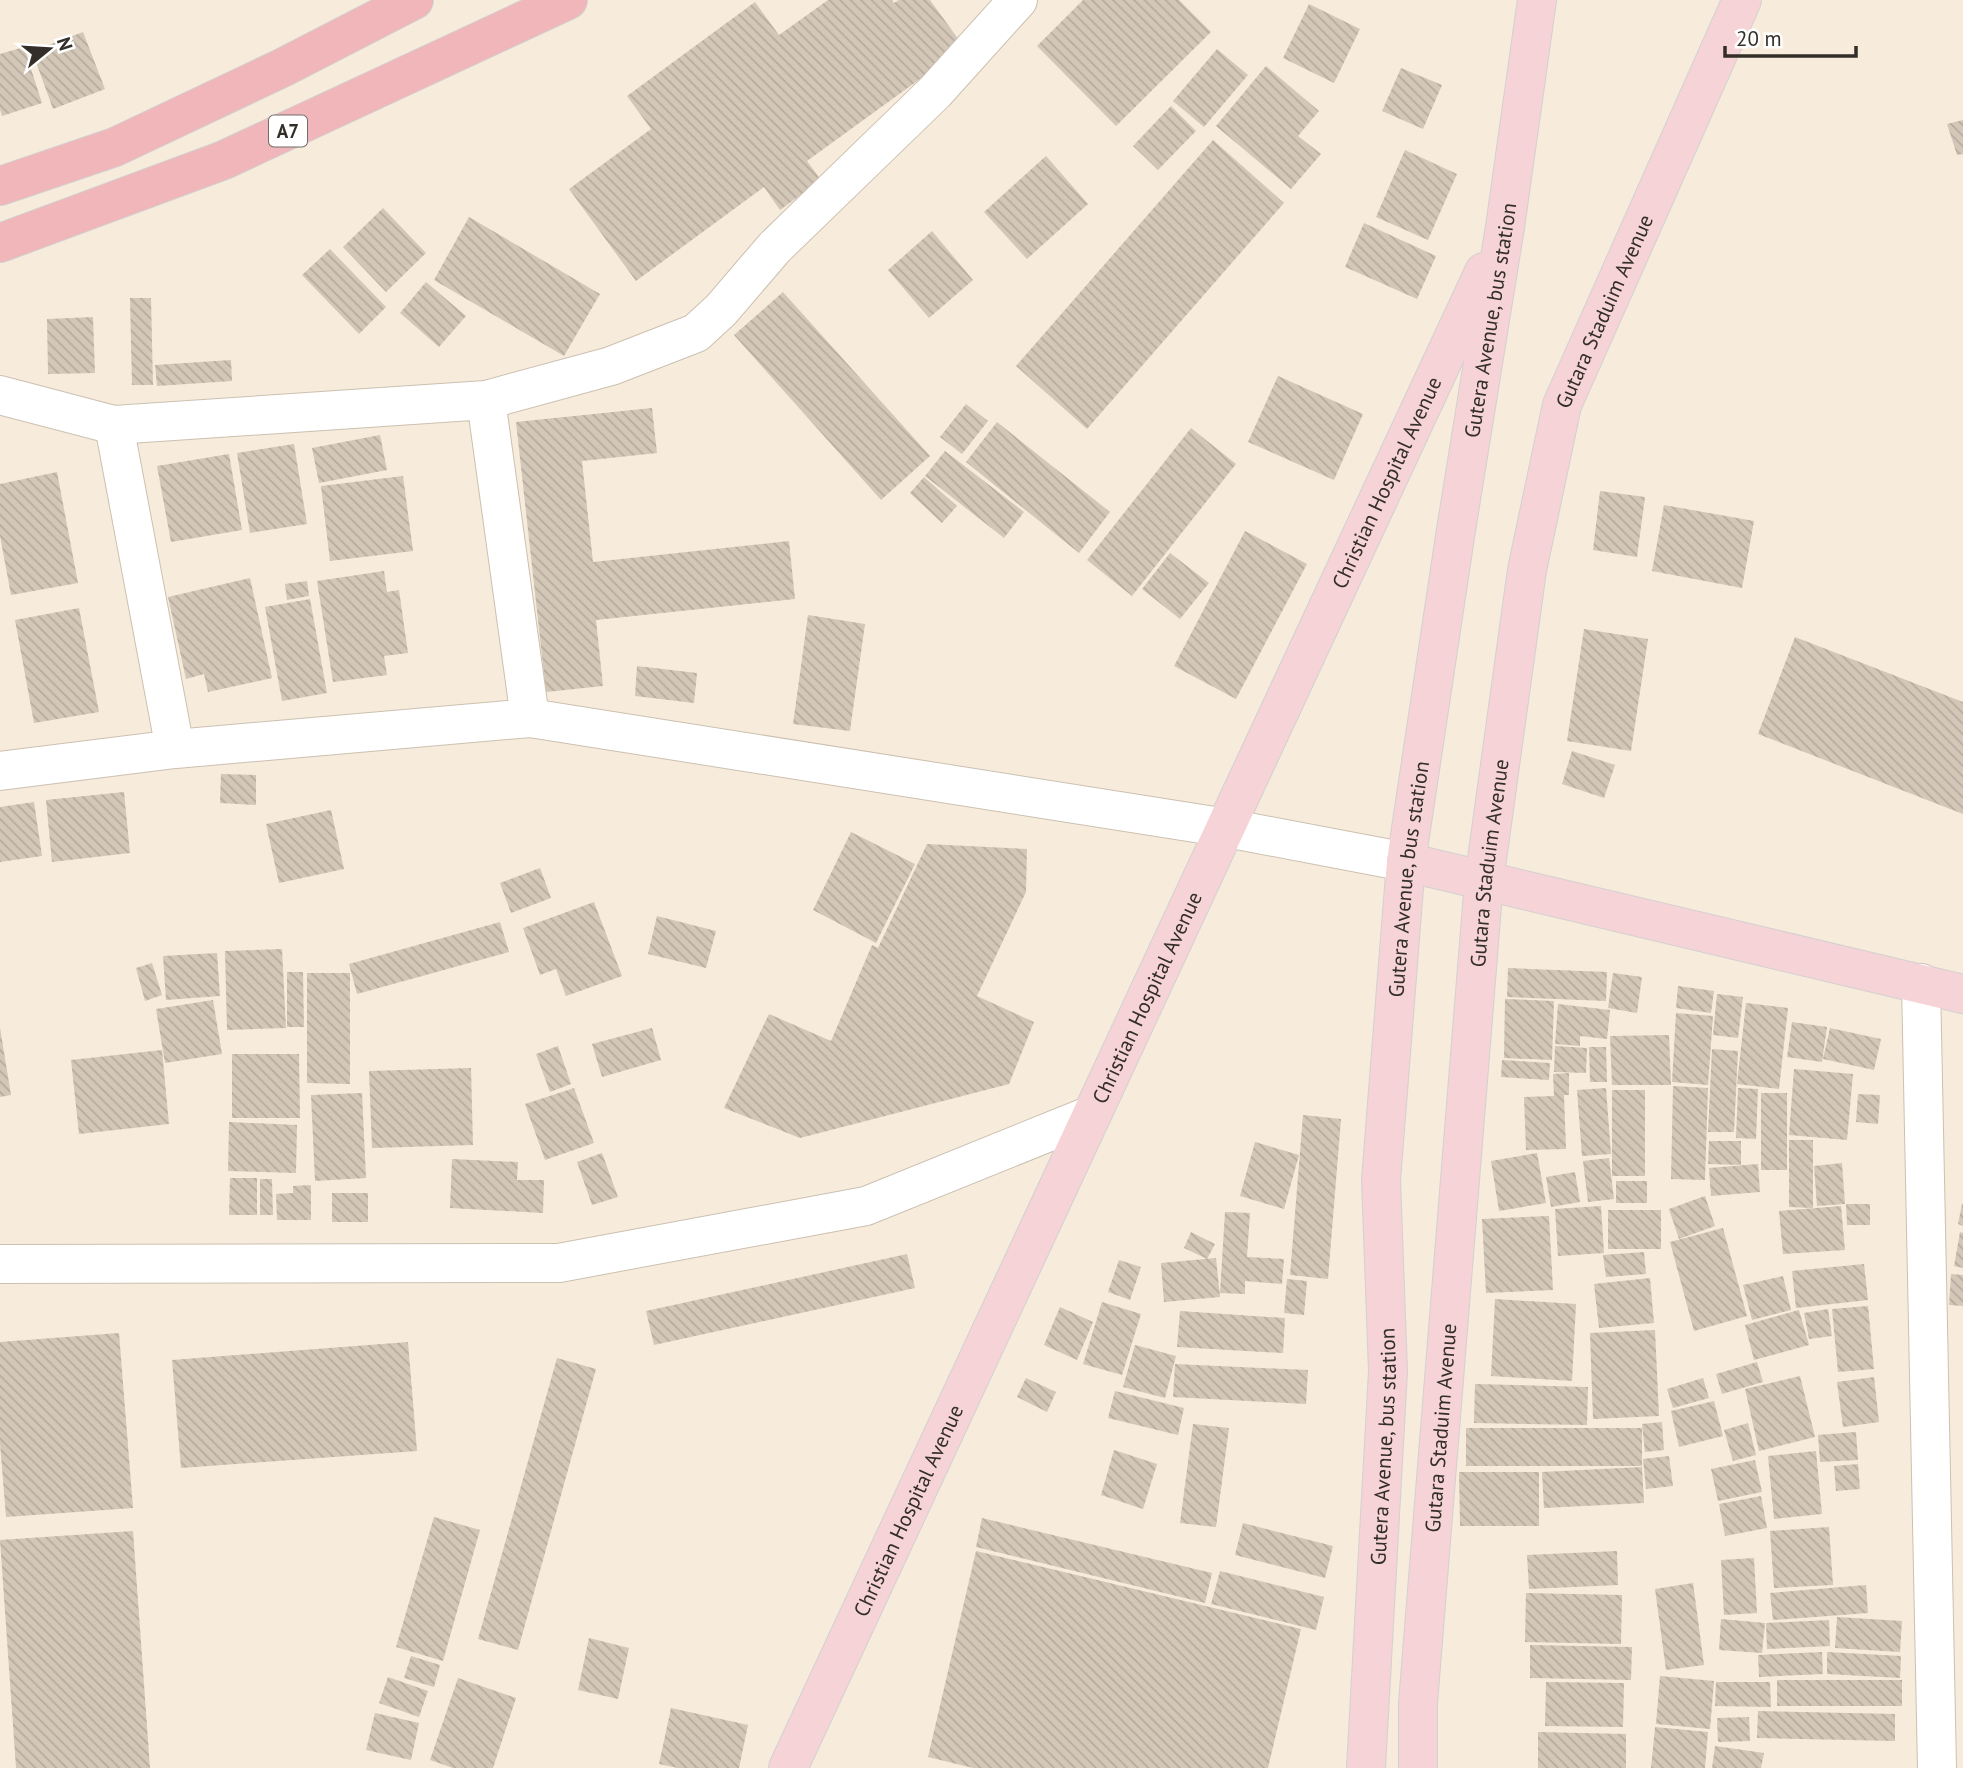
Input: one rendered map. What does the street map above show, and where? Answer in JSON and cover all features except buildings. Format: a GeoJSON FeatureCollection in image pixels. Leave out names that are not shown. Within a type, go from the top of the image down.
{"type":"FeatureCollection","features":[{"type":"Feature","properties":{"kind":"highway"},"geometry":{"type":"LineString","coordinates":[[0,186],[115,147],[282,68],[414,0]]}},
{"type":"Feature","properties":{"kind":"highway","name":"A7"},"geometry":{"type":"LineString","coordinates":[[0,243],[225,160],[568,0]]}},
{"type":"Feature","properties":{"kind":"main road","name":"Gutera Avenue, bus station"},"geometry":{"type":"LineString","coordinates":[[1366,1768],[1388,1371],[1381,1180],[1406,862],[1505,227],[1537,0]]}},
{"type":"Feature","properties":{"kind":"main road","name":"Gutara Staduim Avenue"},"geometry":{"type":"LineString","coordinates":[[1418,1768],[1418,1703],[1484,881],[1527,570],[1562,405],[1742,0]]}},
{"type":"Feature","properties":{"kind":"main road","name":"Christian Hospital Avenue"},"geometry":{"type":"LineString","coordinates":[[788,1768],[1505,227]]}},
{"type":"Feature","properties":{"kind":"main road"},"geometry":{"type":"LineString","coordinates":[[1406,862],[1963,994]]}},
{"type":"Feature","properties":{"kind":"street"},"geometry":{"type":"LineString","coordinates":[[0,395],[114,425],[485,400],[611,366],[696,333],[721,310],[775,247],[935,92],[1018,0]]}},
{"type":"Feature","properties":{"kind":"street"},"geometry":{"type":"LineString","coordinates":[[485,400],[530,718]]}},
{"type":"Feature","properties":{"kind":"street"},"geometry":{"type":"LineString","coordinates":[[114,425],[175,749]]}},
{"type":"Feature","properties":{"kind":"street"},"geometry":{"type":"LineString","coordinates":[[0,771],[175,749],[530,718],[1227,828],[1406,862]]}},
{"type":"Feature","properties":{"kind":"street"},"geometry":{"type":"LineString","coordinates":[[1921,984],[1937,1768]]}},
{"type":"Feature","properties":{"kind":"street"},"geometry":{"type":"LineString","coordinates":[[0,1264],[559,1263],[866,1206],[1091,1115]]}}]}
